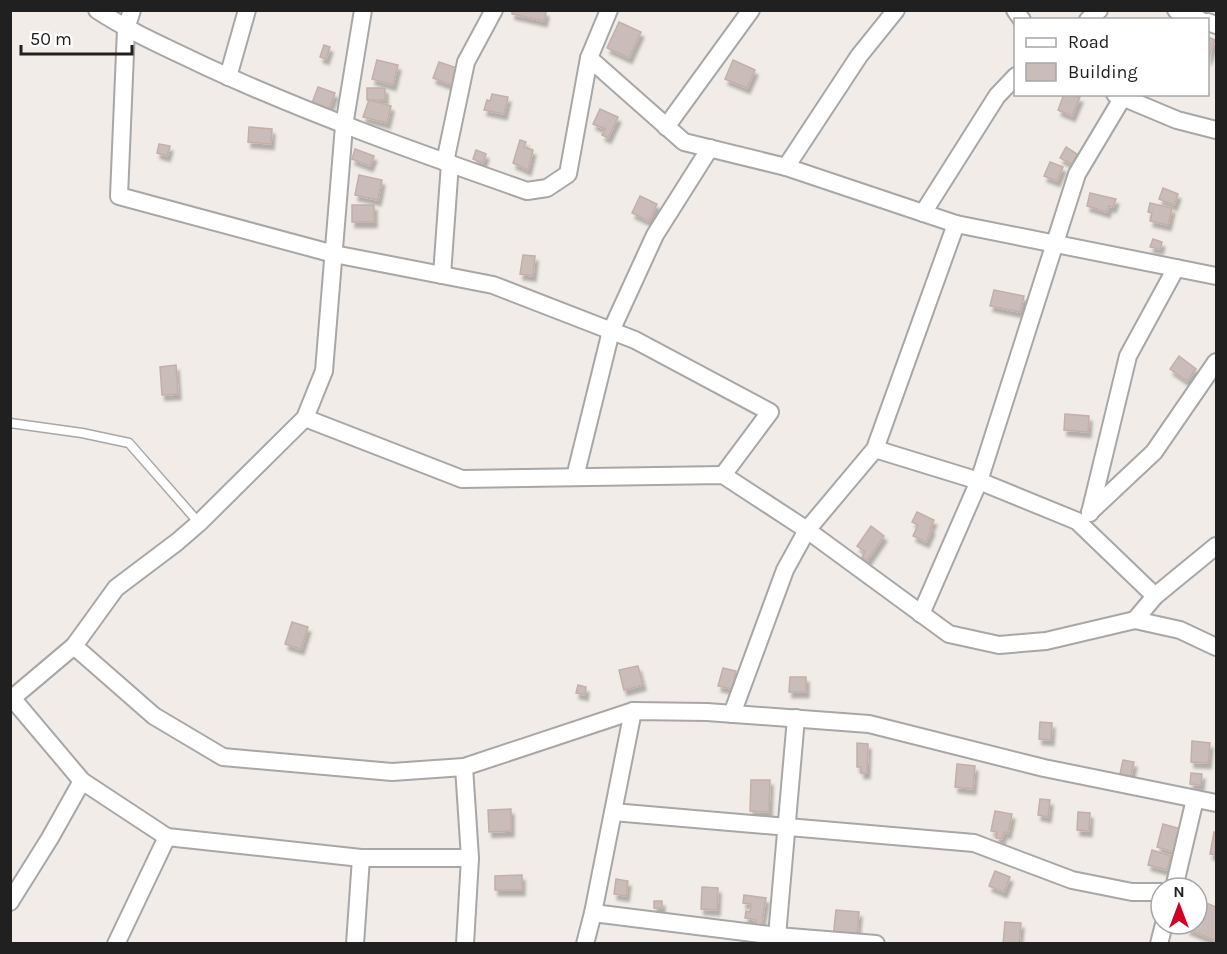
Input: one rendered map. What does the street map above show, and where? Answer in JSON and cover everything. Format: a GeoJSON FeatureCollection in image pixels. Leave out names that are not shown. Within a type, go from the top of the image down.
{"type":"FeatureCollection","features":[{"type":"Feature","properties":{"kind":"street"},"geometry":{"type":"LineString","coordinates":[[97,10],[126,29],[228,77],[344,126],[527,191],[546,188],[568,174],[589,58],[609,10]]}},
{"type":"Feature","properties":{"kind":"street"},"geometry":{"type":"LineString","coordinates":[[132,10],[126,29],[119,196],[334,254],[493,285],[635,340],[770,412],[723,475]]}},
{"type":"Feature","properties":{"kind":"street"},"geometry":{"type":"LineString","coordinates":[[228,77],[247,10]]}},
{"type":"Feature","properties":{"kind":"street"},"geometry":{"type":"LineString","coordinates":[[363,10],[344,126],[324,370],[304,418],[177,543],[116,588],[74,646],[11,699],[82,781],[168,837],[362,858],[470,858]]}},
{"type":"Feature","properties":{"kind":"street"},"geometry":{"type":"LineString","coordinates":[[442,275],[447,163],[466,62],[494,10]]}},
{"type":"Feature","properties":{"kind":"street"},"geometry":{"type":"LineString","coordinates":[[666,127],[751,10]]}},
{"type":"Feature","properties":{"kind":"street"},"geometry":{"type":"LineString","coordinates":[[786,167],[859,56],[897,10]]}},
{"type":"Feature","properties":{"kind":"street"},"geometry":{"type":"LineString","coordinates":[[1176,10],[1195,18]]}},
{"type":"Feature","properties":{"kind":"street"},"geometry":{"type":"LineString","coordinates":[[589,58],[684,142],[786,167],[956,224],[1216,276]]}},
{"type":"Feature","properties":{"kind":"street"},"geometry":{"type":"LineString","coordinates":[[923,213],[998,96],[1014,78]]}},
{"type":"Feature","properties":{"kind":"street"},"geometry":{"type":"LineString","coordinates":[[921,614],[979,481],[1077,174],[1119,96],[1177,120],[1216,130]]}},
{"type":"Feature","properties":{"kind":"street"},"geometry":{"type":"LineString","coordinates":[[575,477],[611,331],[655,235],[710,148]]}},
{"type":"Feature","properties":{"kind":"street"},"geometry":{"type":"LineString","coordinates":[[732,714],[784,570],[807,530],[875,449],[956,224]]}},
{"type":"Feature","properties":{"kind":"street"},"geometry":{"type":"LineString","coordinates":[[1083,517],[1128,356],[1176,268]]}},
{"type":"Feature","properties":{"kind":"street"},"geometry":{"type":"LineString","coordinates":[[1083,517],[1154,452],[1216,362]]}},
{"type":"Feature","properties":{"kind":"street"},"geometry":{"type":"LineString","coordinates":[[304,418],[462,480],[723,475],[807,530],[949,634],[999,645],[1046,641],[1135,620],[1180,630],[1216,646]]}},
{"type":"Feature","properties":{"kind":"street"},"geometry":{"type":"LineString","coordinates":[[875,449],[979,481],[1083,517],[1155,596]]}},
{"type":"Feature","properties":{"kind":"street"},"geometry":{"type":"LineString","coordinates":[[1135,620],[1155,596],[1216,546]]}},
{"type":"Feature","properties":{"kind":"street"},"geometry":{"type":"LineString","coordinates":[[74,646],[154,716],[223,757],[392,772],[464,767],[633,711],[732,714],[869,724],[1044,768],[1216,802]]}},
{"type":"Feature","properties":{"kind":"street"},"geometry":{"type":"LineString","coordinates":[[585,944],[633,711]]}},
{"type":"Feature","properties":{"kind":"street"},"geometry":{"type":"LineString","coordinates":[[777,936],[796,718]]}},
{"type":"Feature","properties":{"kind":"street"},"geometry":{"type":"LineString","coordinates":[[464,767],[470,858],[465,944]]}},
{"type":"Feature","properties":{"kind":"street"},"geometry":{"type":"LineString","coordinates":[[10,902],[82,781]]}},
{"type":"Feature","properties":{"kind":"street"},"geometry":{"type":"LineString","coordinates":[[1177,876],[1195,799]]}},
{"type":"Feature","properties":{"kind":"street"},"geometry":{"type":"LineString","coordinates":[[613,812],[974,843],[1072,880],[1132,892],[1149,892]]}},
{"type":"Feature","properties":{"kind":"street"},"geometry":{"type":"LineString","coordinates":[[116,944],[168,837]]}},
{"type":"Feature","properties":{"kind":"street"},"geometry":{"type":"LineString","coordinates":[[355,944],[362,858]]}},
{"type":"Feature","properties":{"kind":"street"},"geometry":{"type":"LineString","coordinates":[[593,913],[777,936],[876,944]]}},
{"type":"Feature","properties":{"kind":"lane"},"geometry":{"type":"LineString","coordinates":[[10,423],[81,433],[129,443],[199,523]]}},
{"type":"Feature","properties":{"kind":"building"},"geometry":{"type":"Polygon","coordinates":[[[512,10],[543,10],[546,12],[544,21],[512,14],[512,10]]]}},
{"type":"Feature","properties":{"kind":"building"},"geometry":{"type":"Polygon","coordinates":[[[619,22],[641,32],[629,58],[607,48],[619,22]]]}},
{"type":"Feature","properties":{"kind":"building"},"geometry":{"type":"Polygon","coordinates":[[[1209,37],[1215,40],[1209,57],[1209,37]]]}},
{"type":"Feature","properties":{"kind":"building"},"geometry":{"type":"Polygon","coordinates":[[[324,45],[330,47],[326,59],[320,57],[324,45]]]}},
{"type":"Feature","properties":{"kind":"building"},"geometry":{"type":"Polygon","coordinates":[[[377,60],[398,65],[393,85],[372,79],[377,60]]]}},
{"type":"Feature","properties":{"kind":"building"},"geometry":{"type":"Polygon","coordinates":[[[733,60],[755,70],[747,88],[725,79],[733,60]]]}},
{"type":"Feature","properties":{"kind":"building"},"geometry":{"type":"Polygon","coordinates":[[[439,62],[457,68],[451,85],[433,78],[439,62]]]}},
{"type":"Feature","properties":{"kind":"building"},"geometry":{"type":"Polygon","coordinates":[[[318,87],[335,93],[329,109],[312,103],[318,87]]]}},
{"type":"Feature","properties":{"kind":"building"},"geometry":{"type":"Polygon","coordinates":[[[367,88],[385,88],[385,100],[367,100],[367,88]]]}},
{"type":"Feature","properties":{"kind":"building"},"geometry":{"type":"Polygon","coordinates":[[[492,94],[508,97],[504,114],[484,110],[492,94]]]}},
{"type":"Feature","properties":{"kind":"building"},"geometry":{"type":"Polygon","coordinates":[[[1063,96],[1080,97],[1072,116],[1058,110],[1063,96]]]}},
{"type":"Feature","properties":{"kind":"building"},"geometry":{"type":"Polygon","coordinates":[[[369,100],[391,106],[387,123],[363,117],[369,100]]]}},
{"type":"Feature","properties":{"kind":"building"},"geometry":{"type":"Polygon","coordinates":[[[600,109],[618,117],[608,138],[602,135],[605,129],[593,124],[600,109]]]}},
{"type":"Feature","properties":{"kind":"building"},"geometry":{"type":"Polygon","coordinates":[[[249,127],[272,129],[271,144],[248,142],[249,127]]]}},
{"type":"Feature","properties":{"kind":"building"},"geometry":{"type":"Polygon","coordinates":[[[520,140],[526,142],[524,147],[533,150],[528,170],[513,163],[520,140]]]}},
{"type":"Feature","properties":{"kind":"building"},"geometry":{"type":"Polygon","coordinates":[[[159,144],[170,146],[167,156],[157,153],[159,144]]]}},
{"type":"Feature","properties":{"kind":"building"},"geometry":{"type":"Polygon","coordinates":[[[1066,147],[1077,154],[1072,164],[1060,158],[1066,147]]]}},
{"type":"Feature","properties":{"kind":"building"},"geometry":{"type":"Polygon","coordinates":[[[355,149],[374,156],[370,166],[352,159],[355,149]]]}},
{"type":"Feature","properties":{"kind":"building"},"geometry":{"type":"Polygon","coordinates":[[[476,150],[486,154],[483,163],[473,159],[476,150]]]}},
{"type":"Feature","properties":{"kind":"building"},"geometry":{"type":"Polygon","coordinates":[[[1050,162],[1063,167],[1057,181],[1044,176],[1050,162]]]}},
{"type":"Feature","properties":{"kind":"building"},"geometry":{"type":"Polygon","coordinates":[[[359,175],[382,180],[378,200],[355,195],[359,175]]]}},
{"type":"Feature","properties":{"kind":"building"},"geometry":{"type":"Polygon","coordinates":[[[1163,188],[1178,194],[1174,205],[1159,199],[1163,188]]]}},
{"type":"Feature","properties":{"kind":"building"},"geometry":{"type":"Polygon","coordinates":[[[1090,193],[1116,199],[1113,207],[1109,206],[1107,212],[1087,206],[1090,193]]]}},
{"type":"Feature","properties":{"kind":"building"},"geometry":{"type":"Polygon","coordinates":[[[640,196],[657,204],[649,221],[632,213],[640,196]]]}},
{"type":"Feature","properties":{"kind":"building"},"geometry":{"type":"Polygon","coordinates":[[[1150,203],[1172,208],[1168,225],[1150,221],[1152,213],[1148,212],[1150,203]]]}},
{"type":"Feature","properties":{"kind":"building"},"geometry":{"type":"Polygon","coordinates":[[[352,205],[374,205],[374,222],[352,222],[352,205]]]}},
{"type":"Feature","properties":{"kind":"building"},"geometry":{"type":"Polygon","coordinates":[[[1153,239],[1162,242],[1160,249],[1150,247],[1153,239]]]}},
{"type":"Feature","properties":{"kind":"building"},"geometry":{"type":"Polygon","coordinates":[[[523,255],[535,256],[533,276],[520,274],[523,255]]]}},
{"type":"Feature","properties":{"kind":"building"},"geometry":{"type":"Polygon","coordinates":[[[994,290],[1024,296],[1020,312],[990,306],[994,290]]]}},
{"type":"Feature","properties":{"kind":"building"},"geometry":{"type":"Polygon","coordinates":[[[1179,356],[1196,369],[1187,381],[1170,369],[1179,356]]]}},
{"type":"Feature","properties":{"kind":"building"},"geometry":{"type":"Polygon","coordinates":[[[176,365],[178,394],[162,395],[160,367],[176,365]]]}},
{"type":"Feature","properties":{"kind":"building"},"geometry":{"type":"Polygon","coordinates":[[[1065,414],[1089,416],[1088,432],[1064,430],[1065,414]]]}},
{"type":"Feature","properties":{"kind":"building"},"geometry":{"type":"Polygon","coordinates":[[[917,512],[934,520],[926,542],[913,536],[918,525],[912,522],[917,512]]]}},
{"type":"Feature","properties":{"kind":"building"},"geometry":{"type":"Polygon","coordinates":[[[871,526],[884,536],[867,561],[862,557],[865,552],[857,546],[871,526]]]}},
{"type":"Feature","properties":{"kind":"building"},"geometry":{"type":"Polygon","coordinates":[[[292,622],[308,627],[301,649],[285,644],[292,622]]]}},
{"type":"Feature","properties":{"kind":"building"},"geometry":{"type":"Polygon","coordinates":[[[638,666],[643,685],[624,690],[619,670],[638,666]]]}},
{"type":"Feature","properties":{"kind":"building"},"geometry":{"type":"Polygon","coordinates":[[[723,668],[736,671],[732,689],[718,686],[723,668]]]}},
{"type":"Feature","properties":{"kind":"building"},"geometry":{"type":"Polygon","coordinates":[[[790,677],[806,677],[806,692],[789,692],[790,677]]]}},
{"type":"Feature","properties":{"kind":"building"},"geometry":{"type":"Polygon","coordinates":[[[578,685],[586,687],[585,695],[576,693],[578,685]]]}},
{"type":"Feature","properties":{"kind":"building"},"geometry":{"type":"Polygon","coordinates":[[[1040,722],[1052,723],[1051,740],[1039,739],[1040,722]]]}},
{"type":"Feature","properties":{"kind":"building"},"geometry":{"type":"Polygon","coordinates":[[[1192,741],[1210,743],[1208,763],[1191,762],[1192,741]]]}},
{"type":"Feature","properties":{"kind":"building"},"geometry":{"type":"Polygon","coordinates":[[[857,743],[868,744],[867,773],[861,773],[861,767],[857,767],[857,743]]]}},
{"type":"Feature","properties":{"kind":"building"},"geometry":{"type":"Polygon","coordinates":[[[1123,760],[1134,762],[1131,776],[1120,774],[1123,760]]]}},
{"type":"Feature","properties":{"kind":"building"},"geometry":{"type":"Polygon","coordinates":[[[957,764],[975,766],[973,789],[955,787],[957,764]]]}},
{"type":"Feature","properties":{"kind":"building"},"geometry":{"type":"Polygon","coordinates":[[[1191,773],[1202,774],[1201,785],[1190,784],[1191,773]]]}},
{"type":"Feature","properties":{"kind":"building"},"geometry":{"type":"Polygon","coordinates":[[[751,780],[770,780],[769,812],[750,811],[751,780]]]}},
{"type":"Feature","properties":{"kind":"building"},"geometry":{"type":"Polygon","coordinates":[[[1040,799],[1050,800],[1048,817],[1038,815],[1040,799]]]}},
{"type":"Feature","properties":{"kind":"building"},"geometry":{"type":"Polygon","coordinates":[[[511,809],[511,831],[489,832],[488,810],[511,809]]]}},
{"type":"Feature","properties":{"kind":"building"},"geometry":{"type":"Polygon","coordinates":[[[995,811],[1012,814],[1008,833],[1004,832],[1002,839],[996,838],[997,832],[991,831],[995,811]]]}},
{"type":"Feature","properties":{"kind":"building"},"geometry":{"type":"Polygon","coordinates":[[[1078,812],[1090,813],[1089,831],[1077,830],[1078,812]]]}},
{"type":"Feature","properties":{"kind":"building"},"geometry":{"type":"Polygon","coordinates":[[[1163,824],[1181,829],[1174,852],[1157,847],[1163,824]]]}},
{"type":"Feature","properties":{"kind":"building"},"geometry":{"type":"Polygon","coordinates":[[[1214,832],[1216,832],[1216,855],[1210,854],[1214,832]]]}},
{"type":"Feature","properties":{"kind":"building"},"geometry":{"type":"Polygon","coordinates":[[[1152,850],[1171,856],[1167,870],[1148,865],[1152,850]]]}},
{"type":"Feature","properties":{"kind":"building"},"geometry":{"type":"Polygon","coordinates":[[[995,871],[1010,877],[1004,892],[989,886],[995,871]]]}},
{"type":"Feature","properties":{"kind":"building"},"geometry":{"type":"Polygon","coordinates":[[[522,875],[522,890],[495,890],[495,876],[522,875]]]}},
{"type":"Feature","properties":{"kind":"building"},"geometry":{"type":"Polygon","coordinates":[[[616,879],[628,881],[626,896],[614,894],[616,879]]]}},
{"type":"Feature","properties":{"kind":"building"},"geometry":{"type":"Polygon","coordinates":[[[702,887],[718,888],[717,910],[701,909],[702,887]]]}},
{"type":"Feature","properties":{"kind":"building"},"geometry":{"type":"Polygon","coordinates":[[[744,895],[766,898],[761,927],[755,926],[756,920],[745,918],[746,911],[750,912],[751,904],[743,903],[744,895]]]}},
{"type":"Feature","properties":{"kind":"building"},"geometry":{"type":"Polygon","coordinates":[[[654,901],[662,901],[662,908],[654,908],[654,901]]]}},
{"type":"Feature","properties":{"kind":"building"},"geometry":{"type":"Polygon","coordinates":[[[1209,904],[1216,907],[1216,941],[1204,936],[1209,936],[1209,904]]]}},
{"type":"Feature","properties":{"kind":"building"},"geometry":{"type":"Polygon","coordinates":[[[836,910],[859,912],[857,935],[833,938],[836,910]]]}},
{"type":"Feature","properties":{"kind":"building"},"geometry":{"type":"Polygon","coordinates":[[[1005,922],[1021,923],[1019,944],[1003,944],[1005,922]]]}}]}
